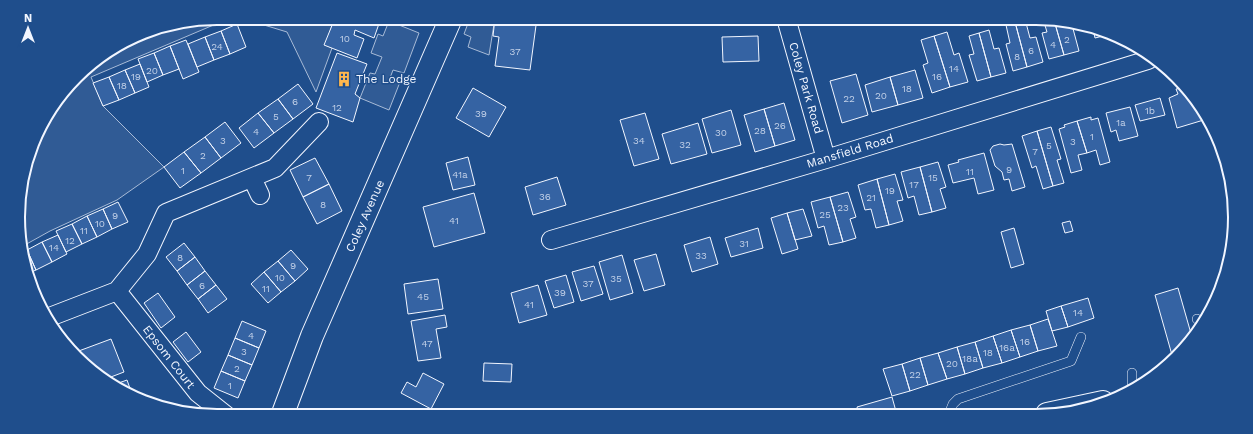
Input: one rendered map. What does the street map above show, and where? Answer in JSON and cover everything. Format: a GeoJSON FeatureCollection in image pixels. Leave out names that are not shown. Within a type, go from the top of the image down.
{"type":"FeatureCollection","features":[{"type":"Feature","properties":{"kind":"street","name":"Coley Avenue"},"geometry":{"type":"LineString","coordinates":[[285,409],[312,336],[448,25]]}},
{"type":"Feature","properties":{"kind":"street","name":"Coley Park Road"},"geometry":{"type":"LineString","coordinates":[[788,25],[826,159]]}},
{"type":"Feature","properties":{"kind":"street","name":"Mansfield Road"},"geometry":{"type":"LineString","coordinates":[[551,240],[826,159],[1147,60]]}},
{"type":"Feature","properties":{"kind":"street"},"geometry":{"type":"LineString","coordinates":[[53,316],[117,291],[147,254],[166,213],[275,168],[319,122]]}},
{"type":"Feature","properties":{"kind":"street"},"geometry":{"type":"LineString","coordinates":[[252,178],[260,196]]}},
{"type":"Feature","properties":{"kind":"street","name":"Epsom Court"},"geometry":{"type":"LineString","coordinates":[[117,291],[198,394],[218,409]]}},
{"type":"Feature","properties":{"kind":"lane"},"geometry":{"type":"LineString","coordinates":[[951,409],[953,404],[958,399],[1071,361],[1081,337]]}},
{"type":"Feature","properties":{"kind":"lane"},"geometry":{"type":"LineString","coordinates":[[1132,373],[1132,383]]}},
{"type":"Feature","properties":{"kind":"shaded area"},"geometry":{"type":"Polygon","coordinates":[[[204,25],[214,25],[91,77],[103,106],[164,167],[117,200],[50,231],[27,244],[25,230],[25,204],[35,155],[57,110],[81,81],[90,73],[110,57],[132,45],[155,35],[167,32],[204,25]]]}},
{"type":"Feature","properties":{"kind":"shaded area"},"geometry":{"type":"Polygon","coordinates":[[[264,25],[332,25],[325,45],[332,48],[316,92],[287,32],[264,25]]]}},
{"type":"Feature","properties":{"kind":"shaded area"},"geometry":{"type":"Polygon","coordinates":[[[387,25],[399,25],[419,33],[404,73],[393,70],[390,78],[400,82],[389,110],[360,98],[370,73],[375,74],[382,57],[371,53],[378,34],[383,36],[387,25]]]}},
{"type":"Feature","properties":{"kind":"shaded area"},"geometry":{"type":"Polygon","coordinates":[[[467,25],[494,25],[489,55],[468,47],[471,37],[464,34],[467,25]]]}},
{"type":"Feature","properties":{"kind":"building"},"geometry":{"type":"Polygon","coordinates":[[[237,25],[246,47],[230,54],[221,31],[237,25]]]}},
{"type":"Feature","properties":{"kind":"building"},"geometry":{"type":"Polygon","coordinates":[[[332,25],[379,25],[374,38],[355,30],[354,35],[364,39],[357,58],[324,45],[332,25]]]}},
{"type":"Feature","properties":{"kind":"building"},"geometry":{"type":"Polygon","coordinates":[[[494,25],[536,25],[530,70],[495,66],[499,37],[493,36],[494,25]]]}},
{"type":"Feature","properties":{"kind":"building"},"geometry":{"type":"Polygon","coordinates":[[[1006,25],[1016,25],[1027,67],[1013,71],[1006,44],[1010,43],[1006,25]]]}},
{"type":"Feature","properties":{"kind":"building"},"geometry":{"type":"Polygon","coordinates":[[[1016,25],[1027,25],[1030,38],[1036,37],[1043,62],[1027,67],[1016,25]]]}},
{"type":"Feature","properties":{"kind":"building"},"geometry":{"type":"Polygon","coordinates":[[[1045,25],[1056,26],[1064,55],[1049,59],[1042,33],[1047,32],[1045,25]]]}},
{"type":"Feature","properties":{"kind":"building"},"geometry":{"type":"Polygon","coordinates":[[[1056,26],[1073,29],[1079,51],[1064,55],[1056,26]]]}},
{"type":"Feature","properties":{"kind":"building"},"geometry":{"type":"Polygon","coordinates":[[[989,30],[994,49],[999,48],[1006,73],[991,77],[979,33],[989,30]]]}},
{"type":"Feature","properties":{"kind":"building"},"geometry":{"type":"Polygon","coordinates":[[[221,31],[230,54],[214,60],[205,37],[221,31]]]}},
{"type":"Feature","properties":{"kind":"building"},"geometry":{"type":"Polygon","coordinates":[[[947,32],[954,55],[959,53],[968,82],[950,87],[934,36],[947,32]]]}},
{"type":"Feature","properties":{"kind":"building"},"geometry":{"type":"Polygon","coordinates":[[[979,33],[991,77],[977,81],[969,55],[974,54],[969,36],[979,33]]]}},
{"type":"Feature","properties":{"kind":"building"},"geometry":{"type":"Polygon","coordinates":[[[1094,34],[1101,36],[1095,38],[1094,34]]]}},
{"type":"Feature","properties":{"kind":"building"},"geometry":{"type":"Polygon","coordinates":[[[758,36],[759,61],[723,62],[722,37],[758,36]]]}},
{"type":"Feature","properties":{"kind":"building"},"geometry":{"type":"Polygon","coordinates":[[[934,36],[950,87],[932,93],[923,65],[928,63],[921,40],[934,36]]]}},
{"type":"Feature","properties":{"kind":"building"},"geometry":{"type":"Polygon","coordinates":[[[205,37],[214,60],[197,67],[188,44],[205,37]]]}},
{"type":"Feature","properties":{"kind":"building"},"geometry":{"type":"Polygon","coordinates":[[[186,40],[199,72],[183,79],[170,46],[186,40]]]}},
{"type":"Feature","properties":{"kind":"building"},"geometry":{"type":"Polygon","coordinates":[[[170,46],[179,69],[163,75],[154,53],[170,46]]]}},
{"type":"Feature","properties":{"kind":"building"},"geometry":{"type":"Polygon","coordinates":[[[154,53],[163,75],[147,82],[138,59],[154,53]]]}},
{"type":"Feature","properties":{"kind":"building","name":"The Lodge"},"geometry":{"type":"Polygon","coordinates":[[[337,53],[367,64],[355,94],[360,98],[353,122],[316,108],[337,53]]]}},
{"type":"Feature","properties":{"kind":"building"},"geometry":{"type":"Polygon","coordinates":[[[140,64],[149,87],[135,93],[125,70],[140,64]]]}},
{"type":"Feature","properties":{"kind":"building"},"geometry":{"type":"Polygon","coordinates":[[[125,70],[135,93],[119,100],[109,77],[125,70]]]}},
{"type":"Feature","properties":{"kind":"building"},"geometry":{"type":"Polygon","coordinates":[[[915,70],[923,98],[898,105],[890,77],[915,70]]]}},
{"type":"Feature","properties":{"kind":"building"},"geometry":{"type":"Polygon","coordinates":[[[856,74],[868,115],[842,123],[830,81],[856,74]]]}},
{"type":"Feature","properties":{"kind":"building"},"geometry":{"type":"Polygon","coordinates":[[[109,77],[119,100],[103,106],[93,83],[109,77]]]}},
{"type":"Feature","properties":{"kind":"building"},"geometry":{"type":"Polygon","coordinates":[[[890,77],[898,105],[872,112],[865,85],[890,77]]]}},
{"type":"Feature","properties":{"kind":"building"},"geometry":{"type":"Polygon","coordinates":[[[298,84],[313,104],[293,119],[278,99],[298,84]]]}},
{"type":"Feature","properties":{"kind":"building"},"geometry":{"type":"Polygon","coordinates":[[[473,88],[506,107],[489,137],[456,118],[473,88]]]}},
{"type":"Feature","properties":{"kind":"building"},"geometry":{"type":"Polygon","coordinates":[[[1176,89],[1180,90],[1196,110],[1202,121],[1177,128],[1169,98],[1178,94],[1176,89]]]}},
{"type":"Feature","properties":{"kind":"building"},"geometry":{"type":"Polygon","coordinates":[[[1160,98],[1165,115],[1140,121],[1135,105],[1160,98]]]}},
{"type":"Feature","properties":{"kind":"building"},"geometry":{"type":"Polygon","coordinates":[[[278,99],[293,119],[274,133],[258,113],[278,99]]]}},
{"type":"Feature","properties":{"kind":"building"},"geometry":{"type":"Polygon","coordinates":[[[784,103],[795,140],[775,146],[764,109],[784,103]]]}},
{"type":"Feature","properties":{"kind":"building"},"geometry":{"type":"Polygon","coordinates":[[[1130,107],[1138,136],[1119,141],[1116,130],[1111,132],[1106,113],[1130,107]]]}},
{"type":"Feature","properties":{"kind":"building"},"geometry":{"type":"Polygon","coordinates":[[[764,109],[775,146],[755,152],[744,115],[764,109]]]}},
{"type":"Feature","properties":{"kind":"building"},"geometry":{"type":"Polygon","coordinates":[[[731,110],[741,145],[712,153],[702,119],[731,110]]]}},
{"type":"Feature","properties":{"kind":"building"},"geometry":{"type":"Polygon","coordinates":[[[258,113],[274,133],[254,148],[239,128],[258,113]]]}},
{"type":"Feature","properties":{"kind":"building"},"geometry":{"type":"Polygon","coordinates":[[[645,113],[659,159],[634,166],[620,120],[645,113]]]}},
{"type":"Feature","properties":{"kind":"building"},"geometry":{"type":"Polygon","coordinates":[[[1091,117],[1091,120],[1098,118],[1110,162],[1100,165],[1096,150],[1087,153],[1077,121],[1091,117]]]}},
{"type":"Feature","properties":{"kind":"building"},"geometry":{"type":"Polygon","coordinates":[[[1077,121],[1087,153],[1078,155],[1082,170],[1071,173],[1059,129],[1065,127],[1064,125],[1077,121]]]}},
{"type":"Feature","properties":{"kind":"building"},"geometry":{"type":"Polygon","coordinates":[[[225,122],[241,143],[221,158],[205,137],[225,122]]]}},
{"type":"Feature","properties":{"kind":"building"},"geometry":{"type":"Polygon","coordinates":[[[698,123],[707,154],[671,164],[662,134],[698,123]]]}},
{"type":"Feature","properties":{"kind":"building"},"geometry":{"type":"Polygon","coordinates":[[[1051,127],[1061,159],[1057,160],[1064,183],[1053,186],[1037,131],[1051,127]]]}},
{"type":"Feature","properties":{"kind":"building"},"geometry":{"type":"Polygon","coordinates":[[[1037,131],[1053,186],[1043,189],[1036,166],[1032,168],[1022,136],[1037,131]]]}},
{"type":"Feature","properties":{"kind":"building"},"geometry":{"type":"Polygon","coordinates":[[[205,137],[221,158],[201,173],[184,152],[205,137]]]}},
{"type":"Feature","properties":{"kind":"building"},"geometry":{"type":"Polygon","coordinates":[[[1000,144],[1012,144],[1025,187],[1012,191],[1009,179],[1004,180],[1002,172],[995,166],[990,150],[993,146],[1000,144]]]}},
{"type":"Feature","properties":{"kind":"building"},"geometry":{"type":"Polygon","coordinates":[[[184,152],[201,173],[180,188],[164,167],[184,152]]]}},
{"type":"Feature","properties":{"kind":"building"},"geometry":{"type":"Polygon","coordinates":[[[984,153],[994,190],[978,194],[974,178],[953,183],[948,165],[959,162],[958,160],[984,153]]]}},
{"type":"Feature","properties":{"kind":"building"},"geometry":{"type":"Polygon","coordinates":[[[468,157],[475,185],[453,190],[446,163],[468,157]]]}},
{"type":"Feature","properties":{"kind":"building"},"geometry":{"type":"Polygon","coordinates":[[[315,158],[329,184],[303,197],[290,170],[315,158]]]}},
{"type":"Feature","properties":{"kind":"building"},"geometry":{"type":"Polygon","coordinates":[[[938,162],[946,187],[940,189],[946,208],[932,212],[920,167],[938,162]]]}},
{"type":"Feature","properties":{"kind":"building"},"geometry":{"type":"Polygon","coordinates":[[[920,167],[932,212],[919,215],[914,196],[908,198],[901,172],[920,167]]]}},
{"type":"Feature","properties":{"kind":"building"},"geometry":{"type":"Polygon","coordinates":[[[895,174],[903,200],[897,201],[903,221],[889,225],[877,179],[895,174]]]}},
{"type":"Feature","properties":{"kind":"building"},"geometry":{"type":"Polygon","coordinates":[[[557,177],[566,205],[533,215],[525,187],[557,177]]]}},
{"type":"Feature","properties":{"kind":"building"},"geometry":{"type":"Polygon","coordinates":[[[877,179],[889,225],[876,228],[871,209],[865,210],[858,185],[877,179]]]}},
{"type":"Feature","properties":{"kind":"building"},"geometry":{"type":"Polygon","coordinates":[[[329,184],[342,211],[317,224],[303,197],[329,184]]]}},
{"type":"Feature","properties":{"kind":"building"},"geometry":{"type":"Polygon","coordinates":[[[848,192],[856,217],[850,219],[856,238],[843,242],[830,197],[848,192]]]}},
{"type":"Feature","properties":{"kind":"building"},"geometry":{"type":"Polygon","coordinates":[[[474,193],[485,233],[434,247],[423,207],[474,193]]]}},
{"type":"Feature","properties":{"kind":"building"},"geometry":{"type":"Polygon","coordinates":[[[830,197],[843,242],[829,245],[824,226],[818,228],[811,202],[830,197]]]}},
{"type":"Feature","properties":{"kind":"building"},"geometry":{"type":"Polygon","coordinates":[[[118,202],[128,222],[112,229],[103,209],[118,202]]]}},
{"type":"Feature","properties":{"kind":"building"},"geometry":{"type":"Polygon","coordinates":[[[103,209],[112,229],[97,237],[87,216],[103,209]]]}},
{"type":"Feature","properties":{"kind":"building"},"geometry":{"type":"Polygon","coordinates":[[[803,209],[812,236],[795,240],[787,213],[803,209]]]}},
{"type":"Feature","properties":{"kind":"building"},"geometry":{"type":"Polygon","coordinates":[[[787,213],[798,249],[782,254],[771,218],[787,213]]]}},
{"type":"Feature","properties":{"kind":"building"},"geometry":{"type":"Polygon","coordinates":[[[87,216],[97,237],[82,244],[72,224],[87,216]]]}},
{"type":"Feature","properties":{"kind":"building"},"geometry":{"type":"Polygon","coordinates":[[[1070,221],[1073,231],[1065,233],[1062,223],[1070,221]]]}},
{"type":"Feature","properties":{"kind":"building"},"geometry":{"type":"Polygon","coordinates":[[[72,224],[82,244],[66,252],[56,231],[72,224]]]}},
{"type":"Feature","properties":{"kind":"building"},"geometry":{"type":"Polygon","coordinates":[[[758,228],[763,248],[731,257],[725,238],[758,228]]]}},
{"type":"Feature","properties":{"kind":"building"},"geometry":{"type":"Polygon","coordinates":[[[1014,228],[1024,264],[1011,268],[1001,232],[1014,228]]]}},
{"type":"Feature","properties":{"kind":"building"},"geometry":{"type":"Polygon","coordinates":[[[58,235],[67,254],[52,262],[42,242],[58,235]]]}},
{"type":"Feature","properties":{"kind":"building"},"geometry":{"type":"Polygon","coordinates":[[[710,237],[718,264],[692,272],[684,245],[710,237]]]}},
{"type":"Feature","properties":{"kind":"building"},"geometry":{"type":"Polygon","coordinates":[[[42,242],[52,262],[36,270],[28,249],[42,242]]]}},
{"type":"Feature","properties":{"kind":"building"},"geometry":{"type":"Polygon","coordinates":[[[184,243],[195,257],[177,271],[166,257],[184,243]]]}},
{"type":"Feature","properties":{"kind":"building"},"geometry":{"type":"Polygon","coordinates":[[[291,250],[308,269],[295,281],[278,261],[291,250]]]}},
{"type":"Feature","properties":{"kind":"building"},"geometry":{"type":"Polygon","coordinates":[[[656,254],[665,285],[644,291],[634,260],[656,254]]]}},
{"type":"Feature","properties":{"kind":"building"},"geometry":{"type":"Polygon","coordinates":[[[29,255],[36,270],[33,271],[29,255]]]}},
{"type":"Feature","properties":{"kind":"building"},"geometry":{"type":"Polygon","coordinates":[[[622,255],[633,293],[610,300],[599,262],[622,255]]]}},
{"type":"Feature","properties":{"kind":"building"},"geometry":{"type":"Polygon","coordinates":[[[195,257],[205,271],[187,285],[177,271],[195,257]]]}},
{"type":"Feature","properties":{"kind":"building"},"geometry":{"type":"Polygon","coordinates":[[[278,261],[295,281],[281,292],[264,272],[278,261]]]}},
{"type":"Feature","properties":{"kind":"building"},"geometry":{"type":"Polygon","coordinates":[[[594,266],[603,294],[581,301],[572,272],[594,266]]]}},
{"type":"Feature","properties":{"kind":"building"},"geometry":{"type":"Polygon","coordinates":[[[205,271],[216,285],[198,299],[187,285],[205,271]]]}},
{"type":"Feature","properties":{"kind":"building"},"geometry":{"type":"Polygon","coordinates":[[[264,272],[281,292],[268,303],[251,284],[264,272]]]}},
{"type":"Feature","properties":{"kind":"building"},"geometry":{"type":"Polygon","coordinates":[[[566,275],[574,302],[554,308],[545,281],[566,275]]]}},
{"type":"Feature","properties":{"kind":"building"},"geometry":{"type":"Polygon","coordinates":[[[438,279],[443,309],[408,314],[404,284],[438,279]]]}},
{"type":"Feature","properties":{"kind":"building"},"geometry":{"type":"Polygon","coordinates":[[[216,285],[227,299],[208,313],[198,299],[216,285]]]}},
{"type":"Feature","properties":{"kind":"building"},"geometry":{"type":"Polygon","coordinates":[[[538,285],[547,315],[519,323],[511,293],[538,285]]]}},
{"type":"Feature","properties":{"kind":"building"},"geometry":{"type":"Polygon","coordinates":[[[1178,288],[1190,331],[1172,353],[1155,295],[1178,288]]]}},
{"type":"Feature","properties":{"kind":"building"},"geometry":{"type":"Polygon","coordinates":[[[158,293],[175,317],[161,328],[144,303],[158,293]]]}},
{"type":"Feature","properties":{"kind":"building"},"geometry":{"type":"Polygon","coordinates":[[[1088,298],[1094,318],[1068,327],[1061,306],[1088,298]]]}},
{"type":"Feature","properties":{"kind":"building"},"geometry":{"type":"Polygon","coordinates":[[[1061,306],[1068,327],[1052,331],[1046,311],[1061,306]]]}},
{"type":"Feature","properties":{"kind":"building"},"geometry":{"type":"Polygon","coordinates":[[[445,315],[447,327],[436,329],[441,358],[418,361],[411,321],[445,315]]]}},
{"type":"Feature","properties":{"kind":"building"},"geometry":{"type":"Polygon","coordinates":[[[1048,319],[1057,346],[1038,351],[1030,325],[1048,319]]]}},
{"type":"Feature","properties":{"kind":"building"},"geometry":{"type":"Polygon","coordinates":[[[242,321],[266,331],[259,348],[235,338],[242,321]]]}},
{"type":"Feature","properties":{"kind":"building"},"geometry":{"type":"Polygon","coordinates":[[[1030,325],[1038,351],[1020,357],[1011,330],[1030,325]]]}},
{"type":"Feature","properties":{"kind":"building"},"geometry":{"type":"Polygon","coordinates":[[[1011,330],[1020,357],[1002,363],[993,336],[1011,330]]]}},
{"type":"Feature","properties":{"kind":"building"},"geometry":{"type":"Polygon","coordinates":[[[186,332],[201,352],[188,362],[173,342],[186,332]]]}},
{"type":"Feature","properties":{"kind":"building"},"geometry":{"type":"Polygon","coordinates":[[[993,336],[1002,363],[983,368],[975,342],[993,336]]]}},
{"type":"Feature","properties":{"kind":"building"},"geometry":{"type":"Polygon","coordinates":[[[235,338],[259,348],[252,365],[228,355],[235,338]]]}},
{"type":"Feature","properties":{"kind":"building"},"geometry":{"type":"Polygon","coordinates":[[[111,339],[124,372],[110,377],[79,351],[111,339]]]}},
{"type":"Feature","properties":{"kind":"building"},"geometry":{"type":"Polygon","coordinates":[[[975,342],[983,368],[965,374],[957,347],[975,342]]]}},
{"type":"Feature","properties":{"kind":"building"},"geometry":{"type":"Polygon","coordinates":[[[957,347],[965,374],[947,379],[938,353],[957,347]]]}},
{"type":"Feature","properties":{"kind":"building"},"geometry":{"type":"Polygon","coordinates":[[[938,353],[947,379],[928,385],[920,358],[938,353]]]}},
{"type":"Feature","properties":{"kind":"building"},"geometry":{"type":"Polygon","coordinates":[[[228,355],[252,365],[245,381],[221,371],[228,355]]]}},
{"type":"Feature","properties":{"kind":"building"},"geometry":{"type":"Polygon","coordinates":[[[920,358],[928,385],[910,391],[902,364],[920,358]]]}},
{"type":"Feature","properties":{"kind":"building"},"geometry":{"type":"Polygon","coordinates":[[[484,363],[512,364],[511,382],[483,381],[484,363]]]}},
{"type":"Feature","properties":{"kind":"building"},"geometry":{"type":"Polygon","coordinates":[[[902,364],[910,391],[892,396],[883,369],[902,364]]]}},
{"type":"Feature","properties":{"kind":"building"},"geometry":{"type":"Polygon","coordinates":[[[221,371],[245,381],[238,398],[214,388],[221,371]]]}},
{"type":"Feature","properties":{"kind":"building"},"geometry":{"type":"Polygon","coordinates":[[[423,373],[444,384],[431,409],[401,393],[407,382],[416,387],[423,373]]]}},
{"type":"Feature","properties":{"kind":"building"},"geometry":{"type":"Polygon","coordinates":[[[127,380],[130,388],[121,383],[127,380]]]}},
{"type":"Feature","properties":{"kind":"building"},"geometry":{"type":"Polygon","coordinates":[[[892,397],[895,409],[858,409],[857,407],[892,397]]]}},
{"type":"Feature","properties":{"kind":"place","name":"The Lodge"},"geometry":{"type":"Point","coordinates":[344,79]}}]}
